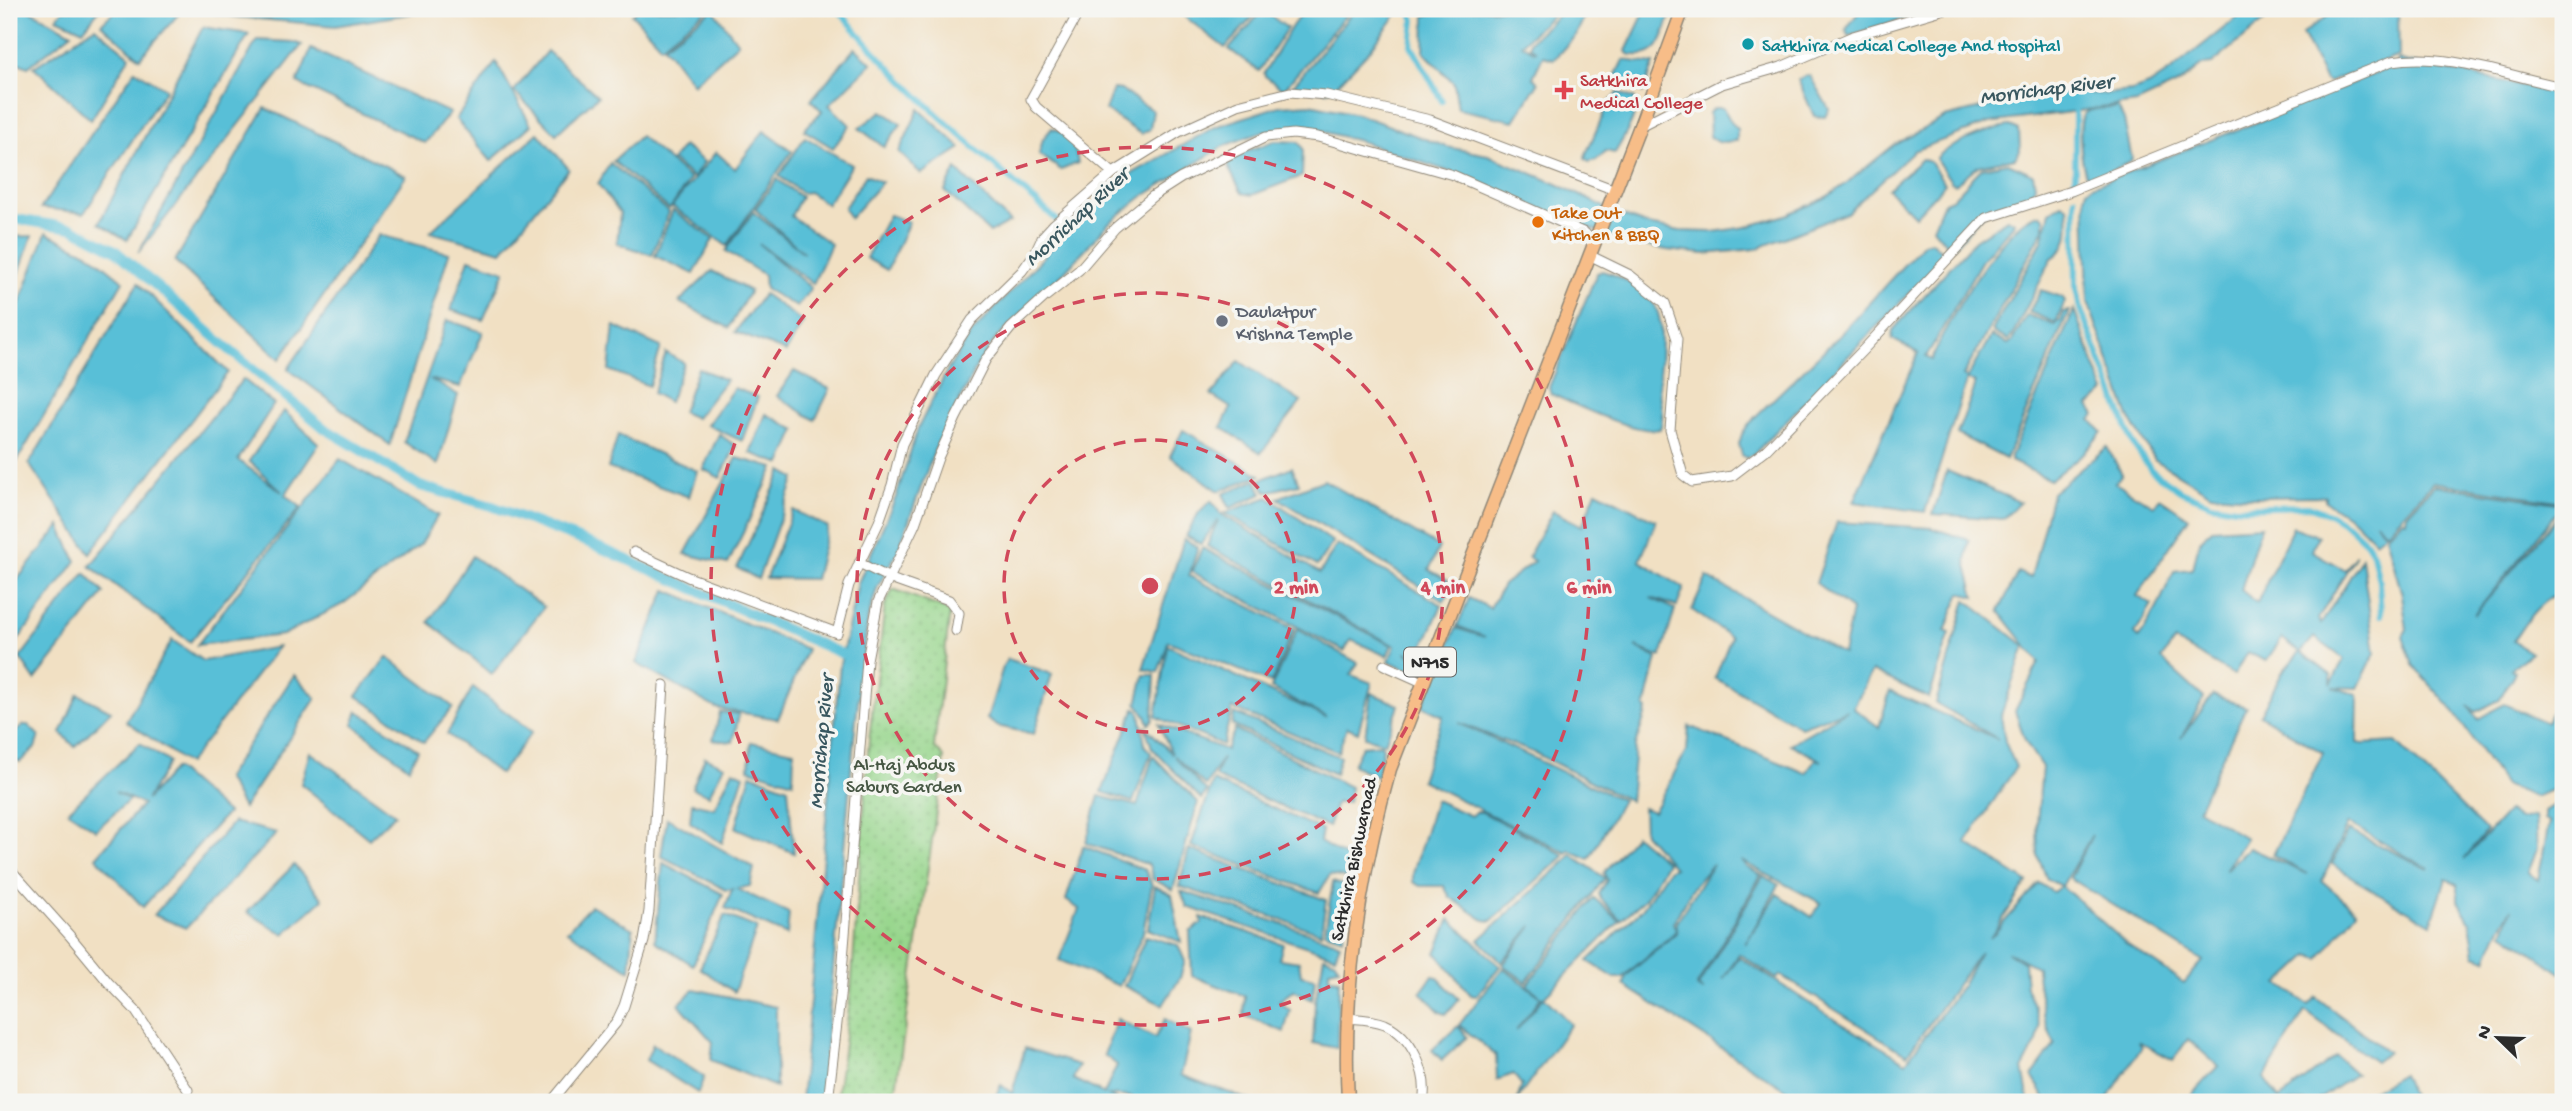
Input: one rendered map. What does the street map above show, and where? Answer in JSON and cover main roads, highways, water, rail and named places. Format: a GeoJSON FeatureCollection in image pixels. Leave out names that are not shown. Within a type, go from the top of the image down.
{"type":"FeatureCollection","features":[{"type":"Feature","properties":{"kind":"highway","name":"Satkhira Bishwaroad"},"geometry":{"type":"LineString","coordinates":[[1348,1102],[1346,1018],[1353,943],[1379,809],[1390,769],[1640,127],[1683,9]]}},
{"type":"Feature","properties":{"kind":"water"},"geometry":{"type":"Polygon","coordinates":[[[9,9],[28,9],[72,33],[28,67],[9,59],[9,9]]]}},
{"type":"Feature","properties":{"kind":"water"},"geometry":{"type":"Polygon","coordinates":[[[64,9],[100,9],[83,30],[57,18],[64,9]]]}},
{"type":"Feature","properties":{"kind":"water"},"geometry":{"type":"Polygon","coordinates":[[[117,9],[183,9],[140,58],[101,24],[117,9]]]}},
{"type":"Feature","properties":{"kind":"water"},"geometry":{"type":"Polygon","coordinates":[[[193,9],[439,9],[335,26],[236,17],[193,9]]]}},
{"type":"Feature","properties":{"kind":"water"},"geometry":{"type":"Polygon","coordinates":[[[638,9],[708,9],[661,46],[632,14],[638,9]]]}},
{"type":"Feature","properties":{"kind":"water"},"geometry":{"type":"Polygon","coordinates":[[[713,9],[738,43],[693,84],[664,46],[713,9]]]}},
{"type":"Feature","properties":{"kind":"water"},"geometry":{"type":"Polygon","coordinates":[[[1174,9],[1260,9],[1225,48],[1184,16],[1183,12],[1174,9]]]}},
{"type":"Feature","properties":{"kind":"water"},"geometry":{"type":"Polygon","coordinates":[[[1305,9],[1351,9],[1285,88],[1281,88],[1264,73],[1305,9]]]}},
{"type":"Feature","properties":{"kind":"water"},"geometry":{"type":"Polygon","coordinates":[[[1355,9],[1401,9],[1369,51],[1334,88],[1328,91],[1292,87],[1355,9]]]}},
{"type":"Feature","properties":{"kind":"water"},"geometry":{"type":"Polygon","coordinates":[[[1443,9],[1459,12],[1455,9],[1559,9],[1521,44],[1536,52],[1530,46],[1530,41],[1565,9],[1595,9],[1587,11],[1576,35],[1554,59],[1543,56],[1533,77],[1538,83],[1514,121],[1458,109],[1454,83],[1424,52],[1425,16],[1443,9]]]}},
{"type":"Feature","properties":{"kind":"water"},"geometry":{"type":"Polygon","coordinates":[[[1646,9],[1672,9],[1663,36],[1654,50],[1648,54],[1628,54],[1626,51],[1646,9]]]}},
{"type":"Feature","properties":{"kind":"water"},"geometry":{"type":"Polygon","coordinates":[[[1861,9],[1935,9],[1849,36],[1847,28],[1861,9]]]}},
{"type":"Feature","properties":{"kind":"water"},"geometry":{"type":"Polygon","coordinates":[[[2248,9],[2279,9],[2212,64],[2202,65],[2178,84],[2137,103],[1989,123],[1913,151],[1847,213],[1756,249],[1704,254],[1632,243],[1576,224],[1459,175],[1363,142],[1310,128],[1263,132],[1222,147],[1142,197],[1109,223],[995,340],[977,366],[935,449],[897,553],[878,586],[868,617],[855,728],[821,1102],[801,1102],[840,664],[858,583],[896,497],[918,428],[947,371],[970,335],[1083,215],[1121,180],[1215,127],[1279,106],[1310,104],[1357,114],[1447,147],[1488,155],[1648,225],[1680,231],[1713,232],[1746,227],[1786,215],[1823,199],[1894,145],[1945,117],[2026,97],[2072,92],[2104,94],[2132,91],[2149,85],[2248,9]]]}},
{"type":"Feature","properties":{"kind":"water"},"geometry":{"type":"Polygon","coordinates":[[[2337,9],[2398,9],[2399,56],[2326,81],[2302,34],[2337,9]]]}},
{"type":"Feature","properties":{"kind":"water"},"geometry":{"type":"Polygon","coordinates":[[[1263,10],[1287,28],[1259,71],[1229,49],[1263,10]]]}},
{"type":"Feature","properties":{"kind":"water"},"geometry":{"type":"Polygon","coordinates":[[[95,27],[130,56],[91,120],[34,67],[95,27]]]}},
{"type":"Feature","properties":{"kind":"water"},"geometry":{"type":"Polygon","coordinates":[[[203,27],[249,34],[127,240],[99,223],[203,27]]]}},
{"type":"Feature","properties":{"kind":"water"},"geometry":{"type":"Polygon","coordinates":[[[257,40],[302,45],[138,253],[257,40]]]}},
{"type":"Feature","properties":{"kind":"water"},"geometry":{"type":"Polygon","coordinates":[[[855,48],[872,63],[829,105],[850,125],[833,148],[804,130],[822,111],[811,100],[855,48]]]}},
{"type":"Feature","properties":{"kind":"water"},"geometry":{"type":"Polygon","coordinates":[[[311,49],[450,113],[425,143],[297,83],[311,49]]]}},
{"type":"Feature","properties":{"kind":"water"},"geometry":{"type":"Polygon","coordinates":[[[547,51],[598,96],[556,134],[514,91],[547,51]]]}},
{"type":"Feature","properties":{"kind":"water"},"geometry":{"type":"Polygon","coordinates":[[[1623,60],[1654,64],[1643,92],[1612,83],[1623,60]]]}},
{"type":"Feature","properties":{"kind":"water"},"geometry":{"type":"Polygon","coordinates":[[[2398,60],[2563,94],[2563,502],[2433,482],[2387,532],[2375,522],[2385,533],[2375,541],[2354,520],[2325,501],[2325,496],[2252,497],[2211,494],[2154,459],[2129,417],[2088,302],[2085,197],[2092,186],[2388,68],[2397,68],[2398,60]]]}},
{"type":"Feature","properties":{"kind":"water"},"geometry":{"type":"Polygon","coordinates":[[[496,62],[531,125],[491,161],[456,119],[496,62]]]}},
{"type":"Feature","properties":{"kind":"water"},"geometry":{"type":"Polygon","coordinates":[[[135,70],[166,89],[84,213],[41,208],[135,70]]]}},
{"type":"Feature","properties":{"kind":"water"},"geometry":{"type":"Polygon","coordinates":[[[1806,75],[1810,76],[1829,109],[1825,117],[1814,116],[1798,80],[1806,75]]]}},
{"type":"Feature","properties":{"kind":"water"},"geometry":{"type":"Polygon","coordinates":[[[1113,89],[1121,90],[1153,111],[1150,129],[1141,134],[1105,110],[1113,89]]]}},
{"type":"Feature","properties":{"kind":"water"},"geometry":{"type":"Polygon","coordinates":[[[1618,92],[1635,99],[1633,120],[1615,153],[1606,151],[1596,160],[1589,162],[1585,159],[1586,154],[1607,106],[1618,92]]]}},
{"type":"Feature","properties":{"kind":"water"},"geometry":{"type":"Polygon","coordinates":[[[265,108],[406,176],[280,359],[175,261],[265,108]]]}},
{"type":"Feature","properties":{"kind":"water"},"geometry":{"type":"Polygon","coordinates":[[[1714,108],[1724,110],[1737,129],[1737,140],[1723,143],[1710,136],[1709,113],[1714,108]]]}},
{"type":"Feature","properties":{"kind":"water"},"geometry":{"type":"Polygon","coordinates":[[[2100,108],[2118,108],[2124,120],[2132,159],[2129,163],[2089,180],[2082,158],[2080,137],[2084,114],[2100,108]]]}},
{"type":"Feature","properties":{"kind":"water"},"geometry":{"type":"Polygon","coordinates":[[[919,109],[961,148],[921,174],[899,152],[919,109]]]}},
{"type":"Feature","properties":{"kind":"water"},"geometry":{"type":"Polygon","coordinates":[[[882,111],[901,124],[884,147],[859,128],[882,111]]]}},
{"type":"Feature","properties":{"kind":"water"},"geometry":{"type":"Polygon","coordinates":[[[2010,126],[2019,130],[2020,151],[2015,158],[1978,166],[1955,184],[1952,183],[1936,159],[1941,154],[1970,138],[2010,126]]]}},
{"type":"Feature","properties":{"kind":"water"},"geometry":{"type":"Polygon","coordinates":[[[1052,128],[1071,141],[1078,163],[1061,170],[1039,154],[1043,139],[1052,128]]]}},
{"type":"Feature","properties":{"kind":"water"},"geometry":{"type":"Polygon","coordinates":[[[764,131],[792,151],[727,246],[672,206],[716,152],[735,169],[764,131]]]}},
{"type":"Feature","properties":{"kind":"water"},"geometry":{"type":"Polygon","coordinates":[[[538,133],[569,169],[502,251],[430,232],[538,133]]]}},
{"type":"Feature","properties":{"kind":"water"},"geometry":{"type":"Polygon","coordinates":[[[640,136],[690,179],[669,209],[613,161],[640,136]]]}},
{"type":"Feature","properties":{"kind":"water"},"geometry":{"type":"Polygon","coordinates":[[[805,137],[852,165],[827,204],[809,192],[802,193],[779,176],[805,137]]]}},
{"type":"Feature","properties":{"kind":"water"},"geometry":{"type":"Polygon","coordinates":[[[1275,141],[1299,142],[1303,149],[1302,176],[1252,195],[1242,193],[1229,169],[1227,158],[1275,141]]]}},
{"type":"Feature","properties":{"kind":"water"},"geometry":{"type":"Polygon","coordinates":[[[683,146],[704,162],[693,178],[672,160],[683,146]]]}},
{"type":"Feature","properties":{"kind":"water"},"geometry":{"type":"Polygon","coordinates":[[[1922,159],[1930,162],[1945,184],[1915,216],[1888,189],[1922,159]]]}},
{"type":"Feature","properties":{"kind":"water"},"geometry":{"type":"Polygon","coordinates":[[[610,163],[669,212],[652,255],[617,243],[620,213],[598,184],[610,163]]]}},
{"type":"Feature","properties":{"kind":"water"},"geometry":{"type":"Polygon","coordinates":[[[2008,163],[2033,174],[2035,185],[2032,197],[1989,211],[1953,247],[1947,245],[1933,228],[1944,202],[1952,199],[1982,168],[2008,163]]]}},
{"type":"Feature","properties":{"kind":"water"},"geometry":{"type":"Polygon","coordinates":[[[956,169],[1010,222],[990,233],[945,191],[956,169]]]}},
{"type":"Feature","properties":{"kind":"water"},"geometry":{"type":"Polygon","coordinates":[[[866,175],[882,182],[850,218],[844,208],[866,175]]]}},
{"type":"Feature","properties":{"kind":"water"},"geometry":{"type":"Polygon","coordinates":[[[777,179],[801,197],[791,216],[831,244],[813,284],[759,244],[811,288],[797,307],[765,289],[764,275],[726,251],[753,212],[804,253],[755,209],[777,179]]]}},
{"type":"Feature","properties":{"kind":"water"},"geometry":{"type":"Polygon","coordinates":[[[2062,204],[2068,207],[2066,243],[2052,258],[2008,340],[1993,333],[1993,329],[2042,241],[2050,212],[2062,204]]]}},
{"type":"Feature","properties":{"kind":"water"},"geometry":{"type":"Polygon","coordinates":[[[673,210],[713,239],[694,274],[655,256],[673,210]]]}},
{"type":"Feature","properties":{"kind":"water"},"geometry":{"type":"Polygon","coordinates":[[[2040,214],[2044,217],[2044,229],[1963,376],[1967,378],[1991,336],[2008,344],[2027,315],[2055,325],[2061,320],[2063,312],[2069,311],[2006,459],[1957,434],[1975,387],[1975,383],[1967,379],[1925,512],[1854,502],[1918,353],[1892,339],[1893,330],[1975,240],[2007,219],[2014,221],[1982,260],[1926,357],[1932,360],[1948,324],[1977,276],[2010,234],[2026,220],[2040,214]]]}},
{"type":"Feature","properties":{"kind":"water"},"geometry":{"type":"Polygon","coordinates":[[[889,215],[909,222],[887,270],[866,258],[889,215]]]}},
{"type":"Feature","properties":{"kind":"water"},"geometry":{"type":"Polygon","coordinates":[[[46,233],[90,254],[123,281],[17,461],[9,451],[9,331],[46,233]]]}},
{"type":"Feature","properties":{"kind":"water"},"geometry":{"type":"Polygon","coordinates":[[[379,235],[449,253],[390,445],[288,369],[379,235]]]}},
{"type":"Feature","properties":{"kind":"water"},"geometry":{"type":"Polygon","coordinates":[[[32,236],[9,302],[9,237],[32,236]]]}},
{"type":"Feature","properties":{"kind":"water"},"geometry":{"type":"Polygon","coordinates":[[[1931,241],[1943,253],[1941,260],[1755,453],[1746,458],[1742,455],[1739,444],[1742,434],[1755,417],[1838,337],[1924,243],[1931,241]]]}},
{"type":"Feature","properties":{"kind":"water"},"geometry":{"type":"Polygon","coordinates":[[[469,259],[505,271],[483,320],[451,310],[469,259]]]}},
{"type":"Feature","properties":{"kind":"water"},"geometry":{"type":"Polygon","coordinates":[[[712,271],[750,291],[729,328],[679,302],[712,271]]]}},
{"type":"Feature","properties":{"kind":"water"},"geometry":{"type":"Polygon","coordinates":[[[1602,271],[1643,292],[1658,313],[1661,339],[1660,429],[1649,430],[1621,423],[1551,394],[1549,387],[1597,273],[1602,271]]]}},
{"type":"Feature","properties":{"kind":"water"},"geometry":{"type":"Polygon","coordinates":[[[138,283],[228,372],[90,553],[29,464],[138,283]]]}},
{"type":"Feature","properties":{"kind":"water"},"geometry":{"type":"Polygon","coordinates":[[[2041,290],[2062,297],[2065,301],[2056,323],[2029,312],[2041,290]]]}},
{"type":"Feature","properties":{"kind":"water"},"geometry":{"type":"Polygon","coordinates":[[[764,294],[803,322],[786,352],[735,332],[764,294]]]}},
{"type":"Feature","properties":{"kind":"water"},"geometry":{"type":"Polygon","coordinates":[[[2074,310],[2105,392],[2089,406],[2095,415],[2091,420],[2102,432],[2086,451],[2050,480],[2011,461],[2011,456],[2074,310]]]}},
{"type":"Feature","properties":{"kind":"water"},"geometry":{"type":"Polygon","coordinates":[[[447,320],[483,332],[460,387],[430,379],[458,395],[438,465],[404,442],[447,320]]]}},
{"type":"Feature","properties":{"kind":"water"},"geometry":{"type":"Polygon","coordinates":[[[614,326],[661,347],[649,386],[609,370],[614,326]]]}},
{"type":"Feature","properties":{"kind":"water"},"geometry":{"type":"Polygon","coordinates":[[[666,353],[684,363],[669,402],[653,393],[666,353]]]}},
{"type":"Feature","properties":{"kind":"water"},"geometry":{"type":"Polygon","coordinates":[[[1239,361],[1301,402],[1261,453],[1221,427],[1231,408],[1211,395],[1239,361]]]}},
{"type":"Feature","properties":{"kind":"water"},"geometry":{"type":"Polygon","coordinates":[[[698,368],[726,380],[696,418],[682,412],[698,368]]]}},
{"type":"Feature","properties":{"kind":"water"},"geometry":{"type":"Polygon","coordinates":[[[794,371],[830,389],[815,420],[777,396],[794,371]]]}},
{"type":"Feature","properties":{"kind":"water"},"geometry":{"type":"Polygon","coordinates":[[[243,379],[274,404],[238,460],[282,492],[249,461],[284,411],[319,444],[285,495],[301,507],[190,642],[90,566],[243,379]]]}},
{"type":"Feature","properties":{"kind":"water"},"geometry":{"type":"Polygon","coordinates":[[[734,388],[758,397],[742,441],[707,425],[734,388]]]}},
{"type":"Feature","properties":{"kind":"water"},"geometry":{"type":"Polygon","coordinates":[[[766,414],[796,430],[781,464],[750,453],[766,414]]]}},
{"type":"Feature","properties":{"kind":"water"},"geometry":{"type":"Polygon","coordinates":[[[1183,430],[1260,475],[1219,491],[1170,456],[1183,430]]]}},
{"type":"Feature","properties":{"kind":"water"},"geometry":{"type":"Polygon","coordinates":[[[719,434],[736,446],[720,478],[703,469],[719,434]]]}},
{"type":"Feature","properties":{"kind":"water"},"geometry":{"type":"Polygon","coordinates":[[[618,435],[697,471],[689,497],[608,468],[618,435]]]}},
{"type":"Feature","properties":{"kind":"water"},"geometry":{"type":"Polygon","coordinates":[[[2107,447],[2122,474],[2115,483],[2154,506],[2160,498],[2189,518],[2137,596],[2152,605],[2135,634],[2139,638],[2174,571],[2193,569],[2199,542],[2212,529],[2261,526],[2241,590],[2257,603],[2293,527],[2318,536],[2312,551],[2345,570],[2356,555],[2318,619],[2321,624],[2362,558],[2375,653],[2358,688],[2333,687],[2358,695],[2357,743],[2396,742],[2486,831],[2464,859],[2508,811],[2519,819],[2535,816],[2537,849],[2528,873],[2538,880],[2549,822],[2544,819],[2544,811],[2563,799],[2563,974],[2503,932],[2512,909],[2501,926],[2487,959],[2475,955],[2470,922],[2458,901],[2458,884],[2446,879],[2431,924],[2332,864],[2348,830],[2429,869],[2348,823],[2322,881],[2357,911],[2319,959],[2310,955],[2279,984],[2309,1005],[2316,997],[2388,1052],[2375,1062],[2305,1011],[2264,1078],[2279,1099],[2336,1056],[2356,1074],[2315,1102],[2185,1102],[2218,1066],[2188,1039],[2173,1060],[2138,1041],[2142,1047],[2105,1102],[2048,1102],[2032,1076],[2055,1044],[2042,1007],[2037,967],[2007,952],[2024,963],[2026,987],[2040,1026],[2037,1041],[2023,1068],[2029,1102],[1984,1102],[1987,1096],[1980,1102],[1926,1102],[1929,1094],[1924,1102],[1805,1102],[1624,985],[1626,976],[1677,932],[1676,923],[1713,864],[1693,887],[1673,923],[1676,929],[1674,933],[1622,978],[1615,978],[1588,961],[1642,909],[1669,869],[1674,867],[1644,833],[1643,808],[1653,812],[1687,750],[1689,726],[1806,773],[1816,759],[1822,761],[1790,744],[1848,710],[1801,727],[1715,678],[1731,637],[1692,610],[1707,577],[1843,654],[1852,610],[1816,583],[1837,522],[1932,528],[1969,540],[1966,562],[1975,597],[1961,593],[1945,631],[1950,633],[1929,698],[1872,671],[1853,708],[1879,727],[1890,691],[1998,739],[1936,703],[1966,600],[2025,646],[2001,715],[2005,742],[2016,767],[1966,843],[2027,882],[1990,938],[2039,883],[2053,892],[2061,886],[2047,879],[2038,856],[2037,824],[2042,767],[2026,743],[2015,711],[2039,662],[1999,611],[2018,572],[2031,578],[2052,493],[2107,447]],[[2314,637],[2301,652],[2331,675],[2331,684],[2344,659],[2314,637]],[[2282,638],[2266,661],[2247,652],[2234,675],[2175,641],[2161,659],[2204,698],[2181,738],[2213,695],[2246,707],[2198,809],[2246,838],[2225,870],[2249,848],[2307,874],[2273,855],[2323,753],[2260,715],[2283,671],[2300,652],[2282,638]],[[2092,835],[2062,886],[2128,945],[2184,983],[2203,961],[2070,878],[2092,835]],[[1743,862],[1746,867],[1761,875],[1697,985],[1698,988],[1704,991],[1698,986],[1763,876],[1779,885],[1745,944],[1777,894],[1812,917],[1821,903],[1743,862]],[[1980,952],[1907,1055],[1780,975],[1777,979],[1739,954],[1723,979],[1739,957],[1906,1062],[1962,985],[1980,952]]]}},
{"type":"Feature","properties":{"kind":"water"},"geometry":{"type":"Polygon","coordinates":[[[737,458],[774,468],[728,564],[685,554],[737,458]]]}},
{"type":"Feature","properties":{"kind":"water"},"geometry":{"type":"Polygon","coordinates":[[[340,459],[438,515],[421,544],[343,604],[283,635],[197,645],[340,459]]]}},
{"type":"Feature","properties":{"kind":"water"},"geometry":{"type":"Polygon","coordinates":[[[1292,467],[1299,484],[1266,492],[1260,480],[1292,467]]]}},
{"type":"Feature","properties":{"kind":"water"},"geometry":{"type":"Polygon","coordinates":[[[782,471],[795,478],[758,579],[737,568],[782,471]]]}},
{"type":"Feature","properties":{"kind":"water"},"geometry":{"type":"Polygon","coordinates":[[[1947,471],[2020,502],[2003,519],[1933,514],[1947,471]]]}},
{"type":"Feature","properties":{"kind":"water"},"geometry":{"type":"Polygon","coordinates":[[[1256,480],[1262,494],[1230,508],[1223,494],[1256,480]]]}},
{"type":"Feature","properties":{"kind":"water"},"geometry":{"type":"Polygon","coordinates":[[[1324,480],[1439,547],[1429,570],[1448,580],[1451,591],[1444,601],[1278,498],[1324,480]]]}},
{"type":"Feature","properties":{"kind":"water"},"geometry":{"type":"Polygon","coordinates":[[[2434,485],[2563,504],[2474,615],[2563,510],[2563,600],[2561,602],[2552,597],[2546,601],[2530,616],[2513,641],[2531,653],[2511,669],[2515,672],[2499,700],[2476,712],[2468,705],[2478,719],[2504,704],[2547,723],[2555,702],[2563,706],[2563,785],[2535,797],[2504,785],[2451,708],[2413,665],[2403,636],[2407,629],[2402,595],[2386,536],[2403,519],[2406,520],[2407,514],[2434,485]]]}},
{"type":"Feature","properties":{"kind":"water"},"geometry":{"type":"Polygon","coordinates":[[[1596,491],[1656,521],[1640,561],[1684,588],[1677,606],[1651,598],[1675,609],[1661,657],[1635,647],[1657,658],[1645,708],[1647,709],[1635,746],[1630,801],[1537,754],[1459,723],[1622,800],[1589,859],[1569,850],[1567,853],[1421,780],[1443,716],[1422,706],[1456,628],[1485,637],[1457,626],[1469,598],[1490,608],[1503,585],[1534,561],[1528,557],[1553,511],[1582,526],[1596,491]]]}},
{"type":"Feature","properties":{"kind":"water"},"geometry":{"type":"Polygon","coordinates":[[[1268,497],[1333,542],[1317,566],[1225,513],[1268,497]]]}},
{"type":"Feature","properties":{"kind":"water"},"geometry":{"type":"Polygon","coordinates":[[[1211,501],[1221,514],[1320,573],[1337,544],[1442,605],[1418,658],[1406,652],[1420,663],[1416,674],[1389,661],[1395,646],[1207,546],[1218,520],[1201,544],[1186,536],[1199,512],[1211,501]]]}},
{"type":"Feature","properties":{"kind":"water"},"geometry":{"type":"Polygon","coordinates":[[[793,510],[828,527],[815,579],[766,578],[793,510]]]}},
{"type":"Feature","properties":{"kind":"water"},"geometry":{"type":"Polygon","coordinates":[[[60,526],[76,561],[10,651],[9,590],[60,526]]]}},
{"type":"Feature","properties":{"kind":"water"},"geometry":{"type":"Polygon","coordinates":[[[1184,539],[1198,547],[1189,576],[1294,629],[1271,683],[1168,641],[1167,645],[1326,717],[1271,688],[1297,629],[1358,663],[1351,675],[1372,683],[1358,732],[1347,727],[1338,752],[1232,708],[1223,745],[1156,717],[1167,646],[1158,672],[1143,669],[1184,539]]]}},
{"type":"Feature","properties":{"kind":"water"},"geometry":{"type":"Polygon","coordinates":[[[1202,548],[1392,645],[1387,656],[1351,640],[1344,651],[1192,572],[1202,548]]]}},
{"type":"Feature","properties":{"kind":"water"},"geometry":{"type":"Polygon","coordinates":[[[472,556],[544,607],[492,674],[429,622],[472,556]]]}},
{"type":"Feature","properties":{"kind":"water"},"geometry":{"type":"Polygon","coordinates":[[[85,573],[104,593],[35,680],[20,658],[85,573]]]}},
{"type":"Feature","properties":{"kind":"water"},"geometry":{"type":"Polygon","coordinates":[[[666,590],[807,649],[778,719],[716,708],[636,663],[666,590]]]}},
{"type":"Feature","properties":{"kind":"water"},"geometry":{"type":"Polygon","coordinates":[[[172,640],[203,661],[278,647],[188,764],[126,721],[172,640]]]}},
{"type":"Feature","properties":{"kind":"water"},"geometry":{"type":"Polygon","coordinates":[[[387,657],[453,707],[424,742],[357,696],[387,657]]]}},
{"type":"Feature","properties":{"kind":"water"},"geometry":{"type":"Polygon","coordinates":[[[1008,659],[1052,674],[1034,734],[997,726],[987,719],[1004,664],[1008,659]]]}},
{"type":"Feature","properties":{"kind":"water"},"geometry":{"type":"Polygon","coordinates":[[[294,675],[316,698],[243,808],[226,778],[294,675]]]}},
{"type":"Feature","properties":{"kind":"water"},"geometry":{"type":"Polygon","coordinates":[[[1144,675],[1155,675],[1153,720],[1149,724],[1137,704],[1144,675]]]}},
{"type":"Feature","properties":{"kind":"water"},"geometry":{"type":"Polygon","coordinates":[[[473,687],[532,732],[500,774],[447,734],[473,687]]]}},
{"type":"Feature","properties":{"kind":"water"},"geometry":{"type":"Polygon","coordinates":[[[1371,693],[1399,705],[1385,743],[1365,737],[1371,693]]]}},
{"type":"Feature","properties":{"kind":"water"},"geometry":{"type":"Polygon","coordinates":[[[78,694],[111,711],[75,747],[61,733],[78,694]]]}},
{"type":"Feature","properties":{"kind":"water"},"geometry":{"type":"Polygon","coordinates":[[[1135,708],[1140,713],[1145,746],[1151,753],[1133,802],[1102,792],[1135,708]]]}},
{"type":"Feature","properties":{"kind":"water"},"geometry":{"type":"Polygon","coordinates":[[[358,711],[418,750],[409,768],[353,724],[358,711]]]}},
{"type":"Feature","properties":{"kind":"water"},"geometry":{"type":"Polygon","coordinates":[[[720,712],[739,714],[733,742],[713,740],[720,712]]]}},
{"type":"Feature","properties":{"kind":"water"},"geometry":{"type":"Polygon","coordinates":[[[1234,713],[1340,757],[1335,774],[1232,725],[1234,713]]]}},
{"type":"Feature","properties":{"kind":"water"},"geometry":{"type":"Polygon","coordinates":[[[1159,724],[1226,750],[1235,729],[1350,787],[1348,802],[1336,803],[1328,827],[1215,777],[1222,758],[1206,786],[1174,756],[1207,792],[1201,799],[1152,748],[1145,726],[1172,754],[1159,724]]]}},
{"type":"Feature","properties":{"kind":"water"},"geometry":{"type":"Polygon","coordinates":[[[23,725],[28,725],[39,736],[35,748],[20,762],[9,757],[9,737],[23,725]]]}},
{"type":"Feature","properties":{"kind":"water"},"geometry":{"type":"Polygon","coordinates":[[[751,742],[794,751],[793,782],[749,769],[751,742]]]}},
{"type":"Feature","properties":{"kind":"water"},"geometry":{"type":"Polygon","coordinates":[[[140,743],[169,762],[146,800],[175,768],[227,813],[143,907],[96,857],[143,804],[115,792],[129,800],[96,830],[68,811],[140,743]]]}},
{"type":"Feature","properties":{"kind":"water"},"geometry":{"type":"Polygon","coordinates":[[[1381,744],[1383,748],[1377,777],[1353,765],[1362,746],[1381,744]]]}},
{"type":"Feature","properties":{"kind":"water"},"geometry":{"type":"Polygon","coordinates":[[[310,752],[395,814],[369,839],[301,784],[310,752]]]}},
{"type":"Feature","properties":{"kind":"water"},"geometry":{"type":"Polygon","coordinates":[[[1153,756],[1198,802],[1173,890],[1153,879],[1149,865],[1086,843],[1099,796],[1137,806],[1153,756]]]}},
{"type":"Feature","properties":{"kind":"water"},"geometry":{"type":"Polygon","coordinates":[[[705,757],[724,766],[709,795],[692,788],[705,757]]]}},
{"type":"Feature","properties":{"kind":"water"},"geometry":{"type":"Polygon","coordinates":[[[733,770],[744,775],[722,843],[690,822],[692,803],[714,808],[733,770]]]}},
{"type":"Feature","properties":{"kind":"water"},"geometry":{"type":"Polygon","coordinates":[[[751,774],[788,788],[794,853],[736,828],[751,774]]]}},
{"type":"Feature","properties":{"kind":"water"},"geometry":{"type":"Polygon","coordinates":[[[1213,781],[1322,830],[1320,842],[1354,862],[1351,879],[1330,875],[1319,893],[1191,846],[1213,781]]]}},
{"type":"Feature","properties":{"kind":"water"},"geometry":{"type":"Polygon","coordinates":[[[1435,800],[1471,816],[1475,812],[1482,812],[1564,856],[1491,921],[1484,920],[1450,897],[1444,886],[1420,886],[1413,882],[1413,873],[1435,800]]]}},
{"type":"Feature","properties":{"kind":"water"},"geometry":{"type":"Polygon","coordinates":[[[667,818],[754,868],[750,886],[737,889],[789,913],[787,935],[725,908],[732,889],[726,890],[661,856],[667,818]]]}},
{"type":"Feature","properties":{"kind":"water"},"geometry":{"type":"Polygon","coordinates":[[[233,822],[277,833],[186,928],[154,915],[233,822]]]}},
{"type":"Feature","properties":{"kind":"water"},"geometry":{"type":"Polygon","coordinates":[[[1635,835],[1667,862],[1645,899],[1621,920],[1599,894],[1607,880],[1604,873],[1635,835]]]}},
{"type":"Feature","properties":{"kind":"water"},"geometry":{"type":"Polygon","coordinates":[[[1083,846],[1145,870],[1152,885],[1143,933],[1119,986],[1059,960],[1079,909],[1066,900],[1083,846]]]}},
{"type":"Feature","properties":{"kind":"water"},"geometry":{"type":"Polygon","coordinates":[[[1189,849],[1326,900],[1321,933],[1179,886],[1189,849]]]}},
{"type":"Feature","properties":{"kind":"water"},"geometry":{"type":"Polygon","coordinates":[[[1571,854],[1605,878],[1526,982],[1503,965],[1533,925],[1502,962],[1479,940],[1571,854]]]}},
{"type":"Feature","properties":{"kind":"water"},"geometry":{"type":"Polygon","coordinates":[[[663,863],[723,894],[693,965],[655,941],[663,863]]]}},
{"type":"Feature","properties":{"kind":"water"},"geometry":{"type":"Polygon","coordinates":[[[294,865],[323,899],[284,934],[247,912],[294,865]]]}},
{"type":"Feature","properties":{"kind":"water"},"geometry":{"type":"Polygon","coordinates":[[[1333,882],[1349,887],[1343,938],[1325,932],[1333,882]]]}},
{"type":"Feature","properties":{"kind":"water"},"geometry":{"type":"Polygon","coordinates":[[[1155,886],[1172,895],[1181,942],[1148,929],[1155,886]]]}},
{"type":"Feature","properties":{"kind":"water"},"geometry":{"type":"Polygon","coordinates":[[[1181,891],[1340,943],[1335,956],[1187,907],[1181,891]]]}},
{"type":"Feature","properties":{"kind":"water"},"geometry":{"type":"Polygon","coordinates":[[[1594,898],[1620,921],[1544,997],[1571,1024],[1517,1100],[1522,1085],[1513,1074],[1497,1080],[1496,1055],[1459,1025],[1503,968],[1541,997],[1516,1031],[1543,998],[1527,985],[1594,898]]]}},
{"type":"Feature","properties":{"kind":"water"},"geometry":{"type":"Polygon","coordinates":[[[591,905],[633,929],[630,970],[567,931],[591,905]]]}},
{"type":"Feature","properties":{"kind":"water"},"geometry":{"type":"Polygon","coordinates":[[[725,915],[757,928],[734,992],[700,968],[725,915]]]}},
{"type":"Feature","properties":{"kind":"water"},"geometry":{"type":"Polygon","coordinates":[[[1201,917],[1283,944],[1279,959],[1299,962],[1301,975],[1315,978],[1312,1000],[1294,990],[1279,1001],[1290,1010],[1284,1032],[1244,1015],[1245,996],[1192,976],[1190,932],[1202,923],[1201,917]]]}},
{"type":"Feature","properties":{"kind":"water"},"geometry":{"type":"Polygon","coordinates":[[[1450,919],[1500,966],[1476,996],[1471,995],[1436,953],[1450,919]]]}},
{"type":"Feature","properties":{"kind":"water"},"geometry":{"type":"Polygon","coordinates":[[[1146,936],[1178,945],[1185,961],[1180,978],[1163,1005],[1124,986],[1146,936]]]}},
{"type":"Feature","properties":{"kind":"water"},"geometry":{"type":"Polygon","coordinates":[[[1324,956],[1334,960],[1339,967],[1329,969],[1329,978],[1339,979],[1337,1048],[1313,1043],[1315,1003],[1324,956]]]}},
{"type":"Feature","properties":{"kind":"water"},"geometry":{"type":"Polygon","coordinates":[[[1433,976],[1459,999],[1446,1014],[1440,1012],[1421,992],[1433,976]]]}},
{"type":"Feature","properties":{"kind":"water"},"geometry":{"type":"Polygon","coordinates":[[[694,989],[776,1007],[776,1087],[711,1060],[713,1042],[679,1004],[694,989]]]}},
{"type":"Feature","properties":{"kind":"water"},"geometry":{"type":"Polygon","coordinates":[[[1117,1019],[1155,1038],[1165,1019],[1191,1033],[1181,1075],[1254,1102],[1132,1102],[1132,1097],[1107,1095],[1120,1102],[993,1102],[1001,1085],[1012,1093],[1025,1048],[1079,1065],[1073,1079],[1104,1094],[1117,1065],[1104,1055],[1117,1019]]]}},
{"type":"Feature","properties":{"kind":"water"},"geometry":{"type":"Polygon","coordinates":[[[1458,1026],[1467,1037],[1442,1060],[1432,1050],[1458,1026]]]}},
{"type":"Feature","properties":{"kind":"water"},"geometry":{"type":"Polygon","coordinates":[[[653,1044],[704,1077],[698,1093],[646,1060],[653,1044]]]}},
{"type":"Feature","properties":{"kind":"water"},"geometry":{"type":"Polygon","coordinates":[[[2402,1074],[2414,1102],[2354,1102],[2402,1074]]]}},
{"type":"Feature","properties":{"kind":"waterway","name":"Morrichap River"},"geometry":{"type":"LineString","coordinates":[[838,9],[921,99],[1074,235]]}},
{"type":"Feature","properties":{"kind":"waterway"},"geometry":{"type":"LineString","coordinates":[[1409,9],[1414,20],[1411,45],[1442,101]]}},
{"type":"Feature","properties":{"kind":"waterway","name":"Morrichap River"},"geometry":{"type":"LineString","coordinates":[[2075,104],[2075,183]]}},
{"type":"Feature","properties":{"kind":"waterway"},"geometry":{"type":"LineString","coordinates":[[2075,198],[2076,289],[2082,313],[2133,444],[2151,470],[2180,491],[2211,504],[2235,508],[2308,506],[2331,515],[2350,527],[2373,553],[2379,582],[2381,615]]}},
{"type":"Feature","properties":{"kind":"waterway"},"geometry":{"type":"LineString","coordinates":[[9,218],[72,228],[115,250],[324,428],[420,486],[492,506],[589,543],[847,656]]}},
{"type":"Feature","properties":{"kind":"place","name":"Satkhira Medical College And Hospital"},"geometry":{"type":"Point","coordinates":[1748,44]}},
{"type":"Feature","properties":{"kind":"place","name":"Satkhira Medical College"},"geometry":{"type":"Point","coordinates":[1564,90]}},
{"type":"Feature","properties":{"kind":"place","name":"Take Out Kitchen & BBQ"},"geometry":{"type":"Point","coordinates":[1538,222]}},
{"type":"Feature","properties":{"kind":"place","name":"Daulatpur Krishna Temple"},"geometry":{"type":"Point","coordinates":[1222,321]}},
{"type":"Feature","properties":{"kind":"park label","name":"Al-Haj Abdus Saburs Garden"},"geometry":{"type":"Point","coordinates":[904,774]}}]}
